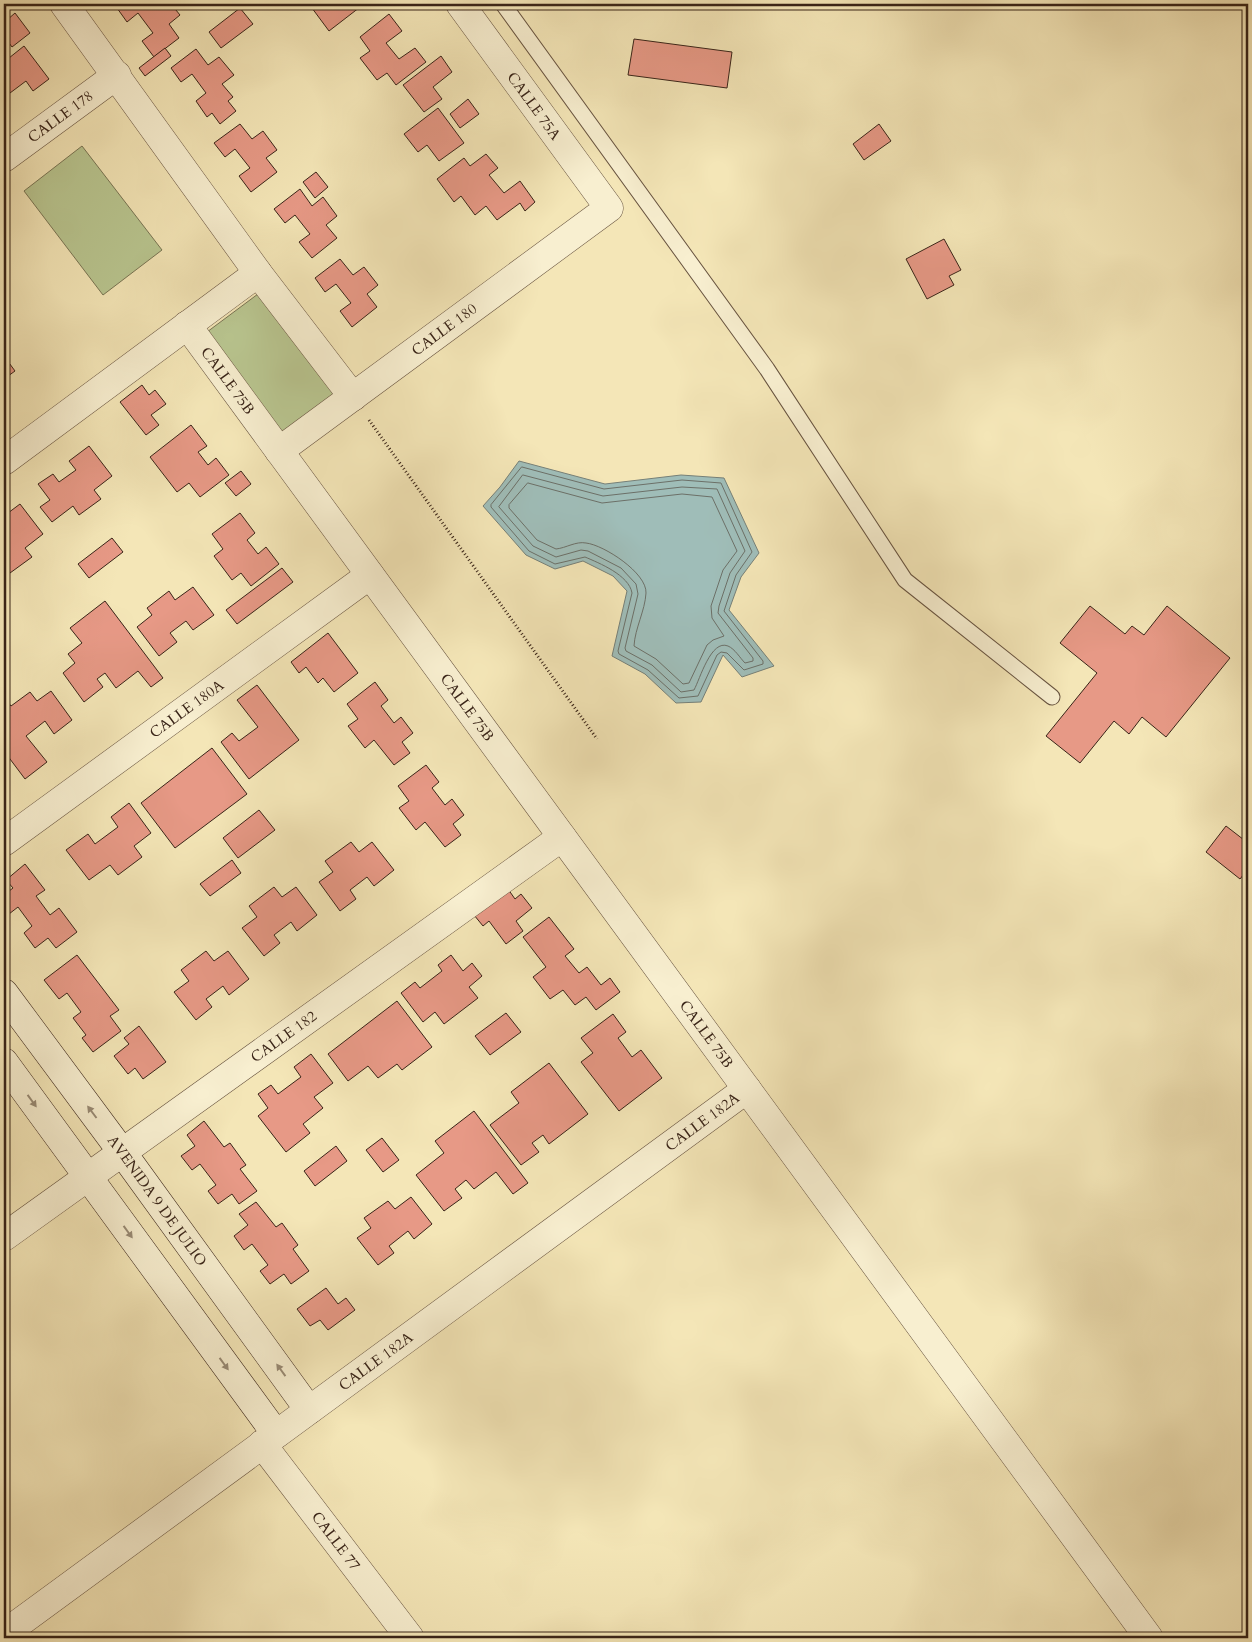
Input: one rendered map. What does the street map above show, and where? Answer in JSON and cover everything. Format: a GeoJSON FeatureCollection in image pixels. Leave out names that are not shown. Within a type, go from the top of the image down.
{"type":"FeatureCollection","features":[{"type":"Feature","properties":{"kind":"street"},"geometry":{"type":"LineString","coordinates":[[64,4],[258,273],[353,397]]}},
{"type":"Feature","properties":{"kind":"street","name":"CALLE 75A"},"geometry":{"type":"LineString","coordinates":[[460,4],[609,208]]}},
{"type":"Feature","properties":{"kind":"street","name":"CALLE 178"},"geometry":{"type":"LineString","coordinates":[[4,158],[117,75]]}},
{"type":"Feature","properties":{"kind":"street","name":"CALLE 180"},"geometry":{"type":"LineString","coordinates":[[279,451],[609,208]]}},
{"type":"Feature","properties":{"kind":"street"},"geometry":{"type":"LineString","coordinates":[[4,461],[258,273]]}},
{"type":"Feature","properties":{"kind":"street","name":"CALLE 75B"},"geometry":{"type":"LineString","coordinates":[[187,326],[1149,1638]]}},
{"type":"Feature","properties":{"kind":"street","name":"CALLE 180A"},"geometry":{"type":"LineString","coordinates":[[4,842],[370,575]]}},
{"type":"Feature","properties":{"kind":"street","name":"CALLE 182"},"geometry":{"type":"LineString","coordinates":[[4,1237],[562,837]]}},
{"type":"Feature","properties":{"kind":"street","name":"AVENIDA 9 DE JULIO"},"geometry":{"type":"LineString","coordinates":[[4,993],[309,1410]]}},
{"type":"Feature","properties":{"kind":"street"},"geometry":{"type":"LineString","coordinates":[[4,1062],[87,1177],[269,1439]]}},
{"type":"Feature","properties":{"kind":"street","name":"CALLE 182A"},"geometry":{"type":"LineString","coordinates":[[4,1634],[747,1089]]}},
{"type":"Feature","properties":{"kind":"street","name":"CALLE 77"},"geometry":{"type":"LineString","coordinates":[[269,1439],[410,1638]]}},
{"type":"Feature","properties":{"kind":"lane"},"geometry":{"type":"LineString","coordinates":[[503,4],[767,369],[905,580],[1052,697]]}},
{"type":"Feature","properties":{"kind":"path"},"geometry":{"type":"LineString","coordinates":[[353,397],[597,739]]}},
{"type":"Feature","properties":{"kind":"green space"},"geometry":{"type":"Polygon","coordinates":[[[82,146],[162,250],[103,295],[24,191],[82,146]]]}},
{"type":"Feature","properties":{"kind":"green space"},"geometry":{"type":"Polygon","coordinates":[[[262,291],[337,393],[282,434],[207,332],[262,291]]]}},
{"type":"Feature","properties":{"kind":"water"},"geometry":{"type":"Polygon","coordinates":[[[519,461],[605,484],[681,475],[724,478],[759,553],[741,577],[729,610],[774,666],[742,677],[723,655],[701,702],[676,703],[645,674],[612,656],[627,591],[613,576],[583,561],[555,569],[526,555],[483,506],[519,461]]]}},
{"type":"Feature","properties":{"kind":"building"},"geometry":{"type":"Polygon","coordinates":[[[123,4],[171,4],[180,15],[169,24],[179,38],[154,57],[142,41],[153,33],[138,13],[127,22],[117,8],[123,4]]]}},
{"type":"Feature","properties":{"kind":"building"},"geometry":{"type":"Polygon","coordinates":[[[309,4],[364,4],[329,31],[309,4]]]}},
{"type":"Feature","properties":{"kind":"building"},"geometry":{"type":"Polygon","coordinates":[[[240,8],[253,24],[221,48],[209,32],[240,8]]]}},
{"type":"Feature","properties":{"kind":"building"},"geometry":{"type":"Polygon","coordinates":[[[15,13],[30,33],[12,47],[6,39],[4,41],[4,15],[7,20],[15,13]]]}},
{"type":"Feature","properties":{"kind":"building"},"geometry":{"type":"Polygon","coordinates":[[[389,14],[402,31],[386,43],[399,59],[415,48],[426,62],[396,85],[387,73],[377,80],[360,58],[370,51],[360,37],[389,14]]]}},
{"type":"Feature","properties":{"kind":"building"},"geometry":{"type":"Polygon","coordinates":[[[634,39],[732,52],[727,88],[628,75],[634,39]]]}},
{"type":"Feature","properties":{"kind":"building"},"geometry":{"type":"Polygon","coordinates":[[[24,46],[49,79],[33,91],[26,81],[6,96],[4,93],[4,62],[24,46]]]}},
{"type":"Feature","properties":{"kind":"building"},"geometry":{"type":"Polygon","coordinates":[[[165,48],[171,56],[145,76],[139,68],[165,48]]]}},
{"type":"Feature","properties":{"kind":"building"},"geometry":{"type":"Polygon","coordinates":[[[196,49],[208,65],[219,57],[234,75],[222,84],[233,97],[228,101],[236,111],[220,124],[212,113],[207,117],[196,101],[206,93],[192,74],[181,82],[171,68],[196,49]]]}},
{"type":"Feature","properties":{"kind":"building"},"geometry":{"type":"Polygon","coordinates":[[[441,56],[452,72],[433,87],[442,99],[424,112],[403,85],[441,56]]]}},
{"type":"Feature","properties":{"kind":"building"},"geometry":{"type":"Polygon","coordinates":[[[468,99],[479,114],[460,128],[450,114],[468,99]]]}},
{"type":"Feature","properties":{"kind":"building"},"geometry":{"type":"Polygon","coordinates":[[[438,108],[464,143],[439,161],[427,145],[418,152],[404,134],[438,108]]]}},
{"type":"Feature","properties":{"kind":"building"},"geometry":{"type":"Polygon","coordinates":[[[240,124],[252,139],[263,131],[277,150],[266,158],[277,172],[251,192],[239,176],[250,168],[235,149],[225,157],[214,143],[240,124]]]}},
{"type":"Feature","properties":{"kind":"building"},"geometry":{"type":"Polygon","coordinates":[[[879,124],[891,141],[864,160],[853,144],[879,124]]]}},
{"type":"Feature","properties":{"kind":"building"},"geometry":{"type":"Polygon","coordinates":[[[486,154],[498,168],[489,175],[504,193],[520,181],[535,202],[525,211],[520,203],[497,220],[486,206],[475,215],[461,196],[454,202],[437,179],[464,158],[470,166],[486,154]]]}},
{"type":"Feature","properties":{"kind":"building"},"geometry":{"type":"Polygon","coordinates":[[[316,172],[328,187],[315,198],[303,182],[316,172]]]}},
{"type":"Feature","properties":{"kind":"building"},"geometry":{"type":"Polygon","coordinates":[[[300,189],[312,206],[323,197],[337,216],[326,225],[337,238],[312,258],[299,242],[310,234],[295,215],[285,223],[274,209],[300,189]]]}},
{"type":"Feature","properties":{"kind":"building"},"geometry":{"type":"Polygon","coordinates":[[[944,239],[961,270],[949,276],[954,285],[927,299],[906,259],[944,239]]]}},
{"type":"Feature","properties":{"kind":"building"},"geometry":{"type":"Polygon","coordinates":[[[340,259],[353,275],[364,267],[378,285],[367,294],[377,307],[352,327],[340,311],[351,303],[336,284],[325,292],[315,278],[340,259]]]}},
{"type":"Feature","properties":{"kind":"building"},"geometry":{"type":"Polygon","coordinates":[[[4,356],[15,371],[4,379],[4,356]]]}},
{"type":"Feature","properties":{"kind":"building"},"geometry":{"type":"Polygon","coordinates":[[[142,385],[149,395],[155,390],[166,404],[151,415],[159,425],[146,435],[120,402],[142,385]]]}},
{"type":"Feature","properties":{"kind":"building"},"geometry":{"type":"Polygon","coordinates":[[[191,425],[207,446],[198,452],[208,465],[216,458],[229,475],[200,497],[189,483],[177,492],[150,457],[191,425]]]}},
{"type":"Feature","properties":{"kind":"building"},"geometry":{"type":"Polygon","coordinates":[[[89,446],[112,476],[94,490],[101,499],[79,515],[73,506],[52,522],[40,507],[50,500],[38,484],[53,474],[59,482],[76,470],[69,461],[89,446]]]}},
{"type":"Feature","properties":{"kind":"building"},"geometry":{"type":"Polygon","coordinates":[[[241,471],[251,484],[236,496],[225,483],[241,471]]]}},
{"type":"Feature","properties":{"kind":"building"},"geometry":{"type":"Polygon","coordinates":[[[20,504],[43,534],[25,548],[32,557],[10,573],[4,566],[4,530],[6,528],[4,516],[20,504]]]}},
{"type":"Feature","properties":{"kind":"building"},"geometry":{"type":"Polygon","coordinates":[[[240,513],[255,533],[247,540],[258,554],[266,547],[279,564],[251,586],[241,573],[232,580],[214,556],[223,549],[212,534],[240,513]]]}},
{"type":"Feature","properties":{"kind":"building"},"geometry":{"type":"Polygon","coordinates":[[[112,538],[123,552],[89,578],[78,564],[112,538]]]}},
{"type":"Feature","properties":{"kind":"building"},"geometry":{"type":"Polygon","coordinates":[[[282,568],[293,582],[237,624],[226,610],[282,568]]]}},
{"type":"Feature","properties":{"kind":"building"},"geometry":{"type":"Polygon","coordinates":[[[193,587],[214,615],[193,630],[186,621],[170,633],[177,642],[159,656],[137,627],[152,615],[147,608],[169,591],[175,600],[193,587]]]}},
{"type":"Feature","properties":{"kind":"building"},"geometry":{"type":"Polygon","coordinates":[[[105,601],[163,678],[151,687],[138,671],[116,688],[105,673],[97,679],[103,687],[84,702],[63,673],[75,663],[68,654],[82,643],[70,628],[105,601]]]}},
{"type":"Feature","properties":{"kind":"building"},"geometry":{"type":"Polygon","coordinates":[[[1090,606],[1125,634],[1132,626],[1144,635],[1167,606],[1230,658],[1166,737],[1142,717],[1129,734],[1114,721],[1080,763],[1046,736],[1097,673],[1060,643],[1090,606]]]}},
{"type":"Feature","properties":{"kind":"building"},"geometry":{"type":"Polygon","coordinates":[[[328,633],[358,673],[334,692],[323,678],[318,683],[306,667],[299,673],[291,662],[328,633]]]}},
{"type":"Feature","properties":{"kind":"building"},"geometry":{"type":"Polygon","coordinates":[[[375,682],[388,700],[381,706],[394,723],[401,717],[413,733],[402,742],[410,753],[394,765],[374,740],[365,748],[348,726],[358,719],[347,704],[375,682]]]}},
{"type":"Feature","properties":{"kind":"building"},"geometry":{"type":"Polygon","coordinates":[[[257,685],[299,740],[249,779],[221,742],[232,733],[239,741],[258,727],[237,700],[257,685]]]}},
{"type":"Feature","properties":{"kind":"building"},"geometry":{"type":"Polygon","coordinates":[[[51,691],[72,720],[54,734],[45,721],[26,736],[47,762],[25,779],[4,751],[4,697],[11,706],[30,692],[37,701],[51,691]]]}},
{"type":"Feature","properties":{"kind":"building"},"geometry":{"type":"Polygon","coordinates":[[[212,748],[247,794],[175,848],[141,803],[212,748]]]}},
{"type":"Feature","properties":{"kind":"building"},"geometry":{"type":"Polygon","coordinates":[[[426,765],[439,782],[432,788],[445,805],[452,799],[464,815],[453,824],[461,835],[445,847],[425,822],[416,830],[399,808],[409,801],[398,786],[426,765]]]}},
{"type":"Feature","properties":{"kind":"building"},"geometry":{"type":"Polygon","coordinates":[[[129,803],[151,833],[134,846],[142,857],[118,875],[110,865],[89,880],[66,850],[88,834],[95,844],[118,827],[111,817],[129,803]]]}},
{"type":"Feature","properties":{"kind":"building"},"geometry":{"type":"Polygon","coordinates":[[[259,810],[275,830],[238,858],[223,838],[259,810]]]}},
{"type":"Feature","properties":{"kind":"building"},"geometry":{"type":"Polygon","coordinates":[[[1226,826],[1248,843],[1248,869],[1240,879],[1206,852],[1226,826]]]}},
{"type":"Feature","properties":{"kind":"building"},"geometry":{"type":"Polygon","coordinates":[[[351,842],[359,852],[372,842],[394,870],[374,886],[367,877],[350,890],[356,899],[340,911],[319,882],[333,872],[325,861],[351,842]]]}},
{"type":"Feature","properties":{"kind":"building"},"geometry":{"type":"Polygon","coordinates":[[[232,860],[241,873],[210,896],[200,884],[232,860]]]}},
{"type":"Feature","properties":{"kind":"building"},"geometry":{"type":"Polygon","coordinates":[[[25,864],[45,890],[36,896],[50,915],[59,908],[77,932],[56,948],[48,938],[35,948],[24,933],[32,926],[18,907],[9,914],[4,907],[4,895],[13,888],[6,880],[25,864]]]}},
{"type":"Feature","properties":{"kind":"building"},"geometry":{"type":"Polygon","coordinates":[[[274,887],[282,897],[296,887],[317,915],[297,931],[291,922],[274,935],[280,943],[264,956],[242,928],[257,917],[249,906],[274,887]]]}},
{"type":"Feature","properties":{"kind":"building"},"geometry":{"type":"Polygon","coordinates":[[[508,889],[515,899],[521,894],[532,908],[516,921],[523,931],[506,944],[489,921],[483,926],[474,915],[508,889]]]}},
{"type":"Feature","properties":{"kind":"building"},"geometry":{"type":"Polygon","coordinates":[[[549,917],[574,949],[565,956],[579,973],[587,967],[601,985],[610,978],[620,992],[596,1010],[586,997],[575,1005],[563,990],[550,999],[533,977],[546,967],[523,937],[549,917]]]}},
{"type":"Feature","properties":{"kind":"building"},"geometry":{"type":"Polygon","coordinates":[[[206,951],[214,961],[228,951],[249,979],[229,995],[223,986],[206,999],[212,1007],[196,1020],[174,992],[189,981],[181,970],[206,951]]]}},
{"type":"Feature","properties":{"kind":"building"},"geometry":{"type":"Polygon","coordinates":[[[77,955],[119,1010],[110,1016],[121,1031],[93,1052],[82,1038],[86,1035],[73,1018],[81,1012],[67,993],[59,999],[44,980],[77,955]]]}},
{"type":"Feature","properties":{"kind":"building"},"geometry":{"type":"Polygon","coordinates":[[[451,955],[463,971],[472,963],[482,976],[469,987],[478,998],[444,1024],[435,1012],[423,1022],[401,993],[415,982],[420,988],[442,971],[438,965],[451,955]]]}},
{"type":"Feature","properties":{"kind":"building"},"geometry":{"type":"Polygon","coordinates":[[[397,1001],[432,1047],[402,1070],[397,1064],[378,1078],[368,1066],[348,1081],[328,1054],[397,1001]]]}},
{"type":"Feature","properties":{"kind":"building"},"geometry":{"type":"Polygon","coordinates":[[[506,1013],[521,1032],[490,1055],[475,1036],[506,1013]]]}},
{"type":"Feature","properties":{"kind":"building"},"geometry":{"type":"Polygon","coordinates":[[[613,1014],[626,1032],[618,1038],[632,1057],[641,1050],[662,1078],[619,1111],[581,1062],[593,1053],[581,1038],[613,1014]]]}},
{"type":"Feature","properties":{"kind":"building"},"geometry":{"type":"Polygon","coordinates":[[[139,1026],[166,1062],[143,1079],[135,1068],[128,1074],[114,1056],[129,1044],[124,1038],[139,1026]]]}},
{"type":"Feature","properties":{"kind":"building"},"geometry":{"type":"Polygon","coordinates":[[[311,1054],[333,1083],[314,1097],[323,1108],[303,1124],[310,1133],[286,1152],[258,1116],[268,1108],[258,1094],[271,1085],[278,1094],[301,1077],[294,1067],[311,1054]]]}},
{"type":"Feature","properties":{"kind":"building"},"geometry":{"type":"Polygon","coordinates":[[[549,1063],[588,1114],[549,1144],[543,1135],[532,1143],[539,1152],[521,1165],[490,1125],[519,1103],[511,1092],[549,1063]]]}},
{"type":"Feature","properties":{"kind":"building"},"geometry":{"type":"Polygon","coordinates":[[[474,1111],[528,1183],[513,1194],[496,1172],[474,1189],[466,1180],[455,1189],[462,1198],[444,1211],[416,1175],[444,1153],[435,1141],[474,1111]]]}},
{"type":"Feature","properties":{"kind":"building"},"geometry":{"type":"Polygon","coordinates":[[[204,1121],[224,1147],[230,1143],[246,1165],[240,1169],[257,1191],[239,1204],[232,1194],[218,1204],[208,1191],[216,1185],[200,1164],[192,1170],[181,1156],[195,1146],[187,1135],[204,1121]]]}},
{"type":"Feature","properties":{"kind":"building"},"geometry":{"type":"Polygon","coordinates":[[[382,1138],[399,1160],[383,1172],[366,1150],[382,1138]]]}},
{"type":"Feature","properties":{"kind":"building"},"geometry":{"type":"Polygon","coordinates":[[[336,1146],[347,1161],[315,1186],[304,1171],[336,1146]]]}},
{"type":"Feature","properties":{"kind":"building"},"geometry":{"type":"Polygon","coordinates":[[[411,1197],[432,1224],[414,1239],[408,1231],[389,1246],[394,1253],[378,1265],[357,1238],[371,1228],[364,1218],[388,1201],[395,1209],[411,1197]]]}},
{"type":"Feature","properties":{"kind":"building"},"geometry":{"type":"Polygon","coordinates":[[[256,1202],[276,1227],[282,1223],[298,1245],[293,1249],[309,1271],[291,1284],[284,1274],[270,1284],[260,1271],[268,1265],[252,1244],[244,1250],[234,1236],[248,1225],[239,1214],[256,1202]]]}},
{"type":"Feature","properties":{"kind":"building"},"geometry":{"type":"Polygon","coordinates":[[[326,1288],[338,1304],[346,1298],[355,1310],[328,1330],[320,1320],[310,1326],[297,1309],[326,1288]]]}}]}
